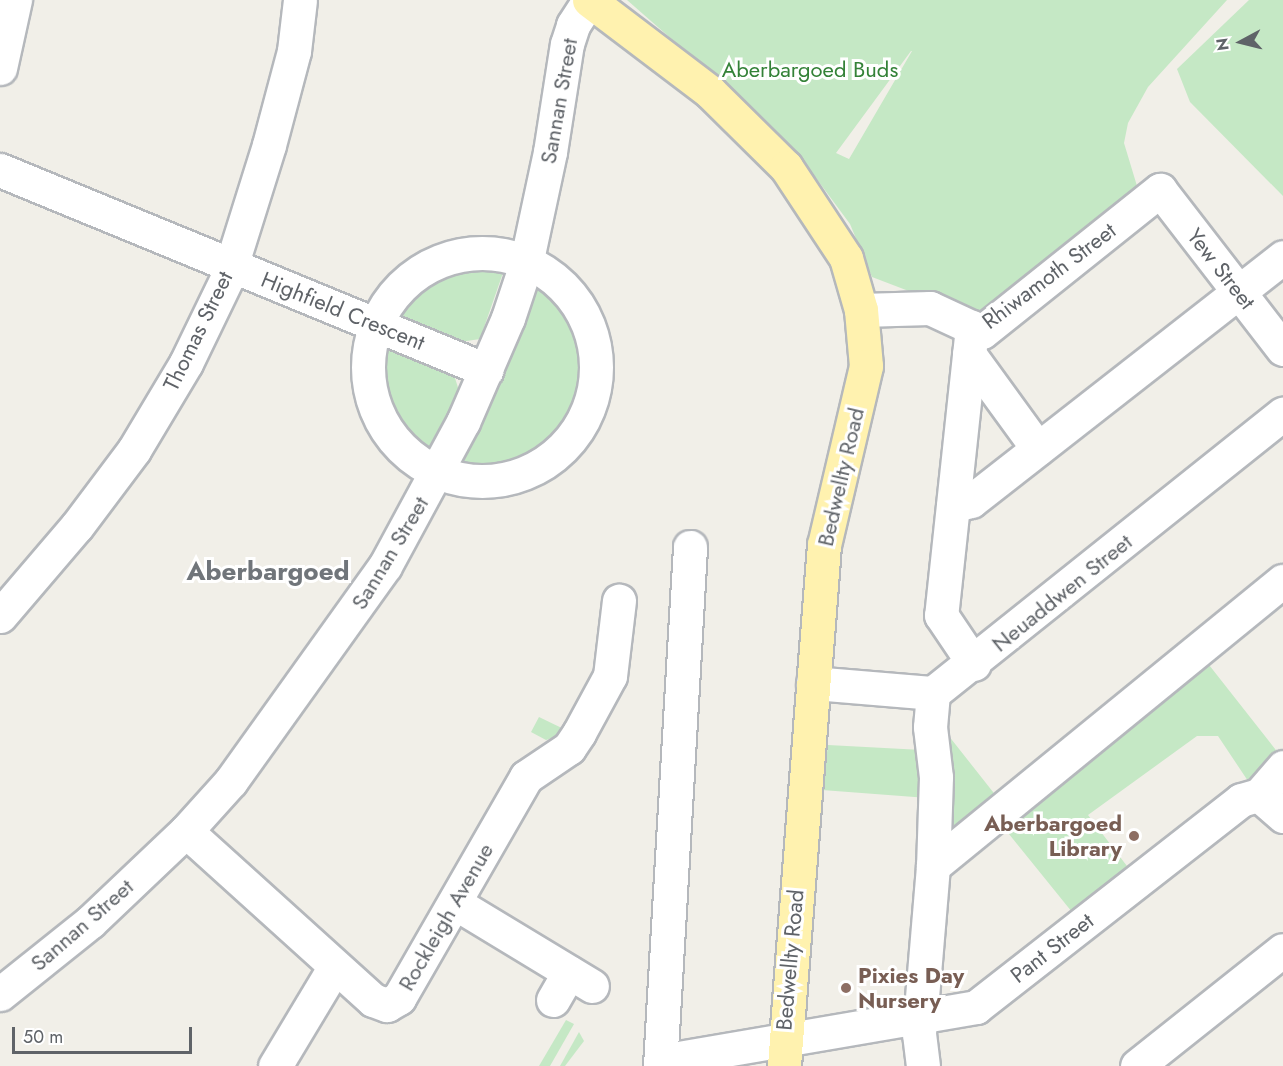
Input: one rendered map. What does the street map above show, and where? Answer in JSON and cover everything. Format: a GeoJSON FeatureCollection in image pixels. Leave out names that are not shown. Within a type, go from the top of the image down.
{"type":"FeatureCollection","features":[{"type":"Feature","properties":{"kind":"main road","name":"Bedwellty Road"},"geometry":{"type":"LineString","coordinates":[[589,0],[710,92],[786,167],[846,258],[861,310],[866,366],[824,545],[784,1052]]}},
{"type":"Feature","properties":{"kind":"street"},"geometry":{"type":"LineString","coordinates":[[0,69],[15,0]]}},
{"type":"Feature","properties":{"kind":"street","name":"Thomas Street"},"geometry":{"type":"LineString","coordinates":[[0,616],[78,526],[134,450],[186,363],[231,265],[291,61],[300,0]]}},
{"type":"Feature","properties":{"kind":"street","name":"Sannan Street"},"geometry":{"type":"LineString","coordinates":[[0,994],[90,922],[186,831],[231,781],[345,626],[385,566],[438,471],[486,370],[526,264],[550,152],[567,44],[573,25],[589,0]]}},
{"type":"Feature","properties":{"kind":"street","name":"Highfield Crescent"},"geometry":{"type":"LineString","coordinates":[[0,170],[486,370]]}},
{"type":"Feature","properties":{"kind":"street","name":"Rhiwamoth Street"},"geometry":{"type":"LineString","coordinates":[[861,310],[930,308],[970,341],[1160,190]]}},
{"type":"Feature","properties":{"kind":"street","name":"Yew Street"},"geometry":{"type":"LineString","coordinates":[[1160,190],[1283,349]]}},
{"type":"Feature","properties":{"kind":"street"},"geometry":{"type":"LineString","coordinates":[[495,252],[526,264],[560,283],[581,309],[594,341],[597,377],[590,409],[570,441],[546,464],[513,477],[477,482],[438,471],[416,460],[400,445],[373,399],[368,358],[376,323],[396,292],[421,270],[458,253],[495,252]]}},
{"type":"Feature","properties":{"kind":"street"},"geometry":{"type":"LineString","coordinates":[[953,506],[971,501],[1283,257]]}},
{"type":"Feature","properties":{"kind":"street"},"geometry":{"type":"LineString","coordinates":[[970,341],[1038,449]]}},
{"type":"Feature","properties":{"kind":"street"},"geometry":{"type":"LineString","coordinates":[[970,341],[941,615],[974,664]]}},
{"type":"Feature","properties":{"kind":"street","name":"Neuaddwen Street"},"geometry":{"type":"LineString","coordinates":[[933,693],[974,664],[1283,414]]}},
{"type":"Feature","properties":{"kind":"street"},"geometry":{"type":"LineString","coordinates":[[660,1063],[690,547]]}},
{"type":"Feature","properties":{"kind":"street"},"geometry":{"type":"LineString","coordinates":[[933,866],[1283,582]]}},
{"type":"Feature","properties":{"kind":"street","name":"Rockleigh Avenue"},"geometry":{"type":"LineString","coordinates":[[186,831],[334,968],[373,1000],[387,1005],[399,998],[526,777],[569,748],[610,676],[619,601]]}},
{"type":"Feature","properties":{"kind":"street"},"geometry":{"type":"LineString","coordinates":[[813,683],[933,693],[930,727],[936,777],[933,866],[920,1017],[923,1066]]}},
{"type":"Feature","properties":{"kind":"street"},"geometry":{"type":"LineString","coordinates":[[1271,806],[1283,767]]}},
{"type":"Feature","properties":{"kind":"street","name":"Pant Street"},"geometry":{"type":"LineString","coordinates":[[660,1063],[784,1052],[920,1017],[976,1007],[1241,800],[1271,806]]}},
{"type":"Feature","properties":{"kind":"street"},"geometry":{"type":"LineString","coordinates":[[455,903],[580,979],[553,1000]]}},
{"type":"Feature","properties":{"kind":"street"},"geometry":{"type":"LineString","coordinates":[[1137,1066],[1283,950]]}},
{"type":"Feature","properties":{"kind":"street"},"geometry":{"type":"LineString","coordinates":[[274,1066],[334,968]]}},
{"type":"Feature","properties":{"kind":"green space","name":"Aberbargoed Buds"},"geometry":{"type":"Polygon","coordinates":[[[627,0],[1227,0],[1148,87],[1128,123],[1124,143],[1137,186],[974,316],[872,277],[850,224],[816,178],[756,113],[627,0]],[[912,51],[836,153],[849,159],[912,51]]]}},
{"type":"Feature","properties":{"kind":"green space"},"geometry":{"type":"Polygon","coordinates":[[[1249,0],[1283,0],[1283,196],[1190,102],[1177,69],[1249,0]]]}},
{"type":"Feature","properties":{"kind":"green space"},"geometry":{"type":"Polygon","coordinates":[[[485,262],[505,267],[480,339],[460,342],[400,321],[397,304],[434,272],[460,263],[485,262]]]}},
{"type":"Feature","properties":{"kind":"green space"},"geometry":{"type":"Polygon","coordinates":[[[538,285],[561,295],[582,331],[588,386],[579,413],[547,452],[525,465],[494,472],[468,472],[461,464],[538,285]]]}},
{"type":"Feature","properties":{"kind":"green space"},"geometry":{"type":"Polygon","coordinates":[[[386,344],[444,367],[455,378],[460,394],[431,452],[414,450],[396,428],[383,402],[377,377],[378,354],[386,344]]]}},
{"type":"Feature","properties":{"kind":"green space"},"geometry":{"type":"Polygon","coordinates":[[[1202,656],[1279,754],[1248,781],[1218,736],[1197,736],[1088,815],[1130,870],[1072,912],[992,813],[950,842],[941,799],[822,790],[828,745],[922,750],[937,721],[1008,811],[1202,656]]]}},
{"type":"Feature","properties":{"kind":"green space"},"geometry":{"type":"Polygon","coordinates":[[[539,717],[570,732],[546,740],[531,732],[539,717]]]}},
{"type":"Feature","properties":{"kind":"green space"},"geometry":{"type":"Polygon","coordinates":[[[566,1020],[574,1024],[550,1066],[539,1066],[566,1020]]]}},
{"type":"Feature","properties":{"kind":"green space"},"geometry":{"type":"Polygon","coordinates":[[[579,1032],[584,1041],[565,1066],[560,1066],[579,1032]]]}},
{"type":"Feature","properties":{"kind":"place","name":"Aberbargoed Library"},"geometry":{"type":"Point","coordinates":[1134,836]}},
{"type":"Feature","properties":{"kind":"place","name":"Pixies Day Nursery"},"geometry":{"type":"Point","coordinates":[846,988]}},
{"type":"Feature","properties":{"kind":"district","name":"Aberbargoed"},"geometry":{"type":"Point","coordinates":[268,572]}}]}
